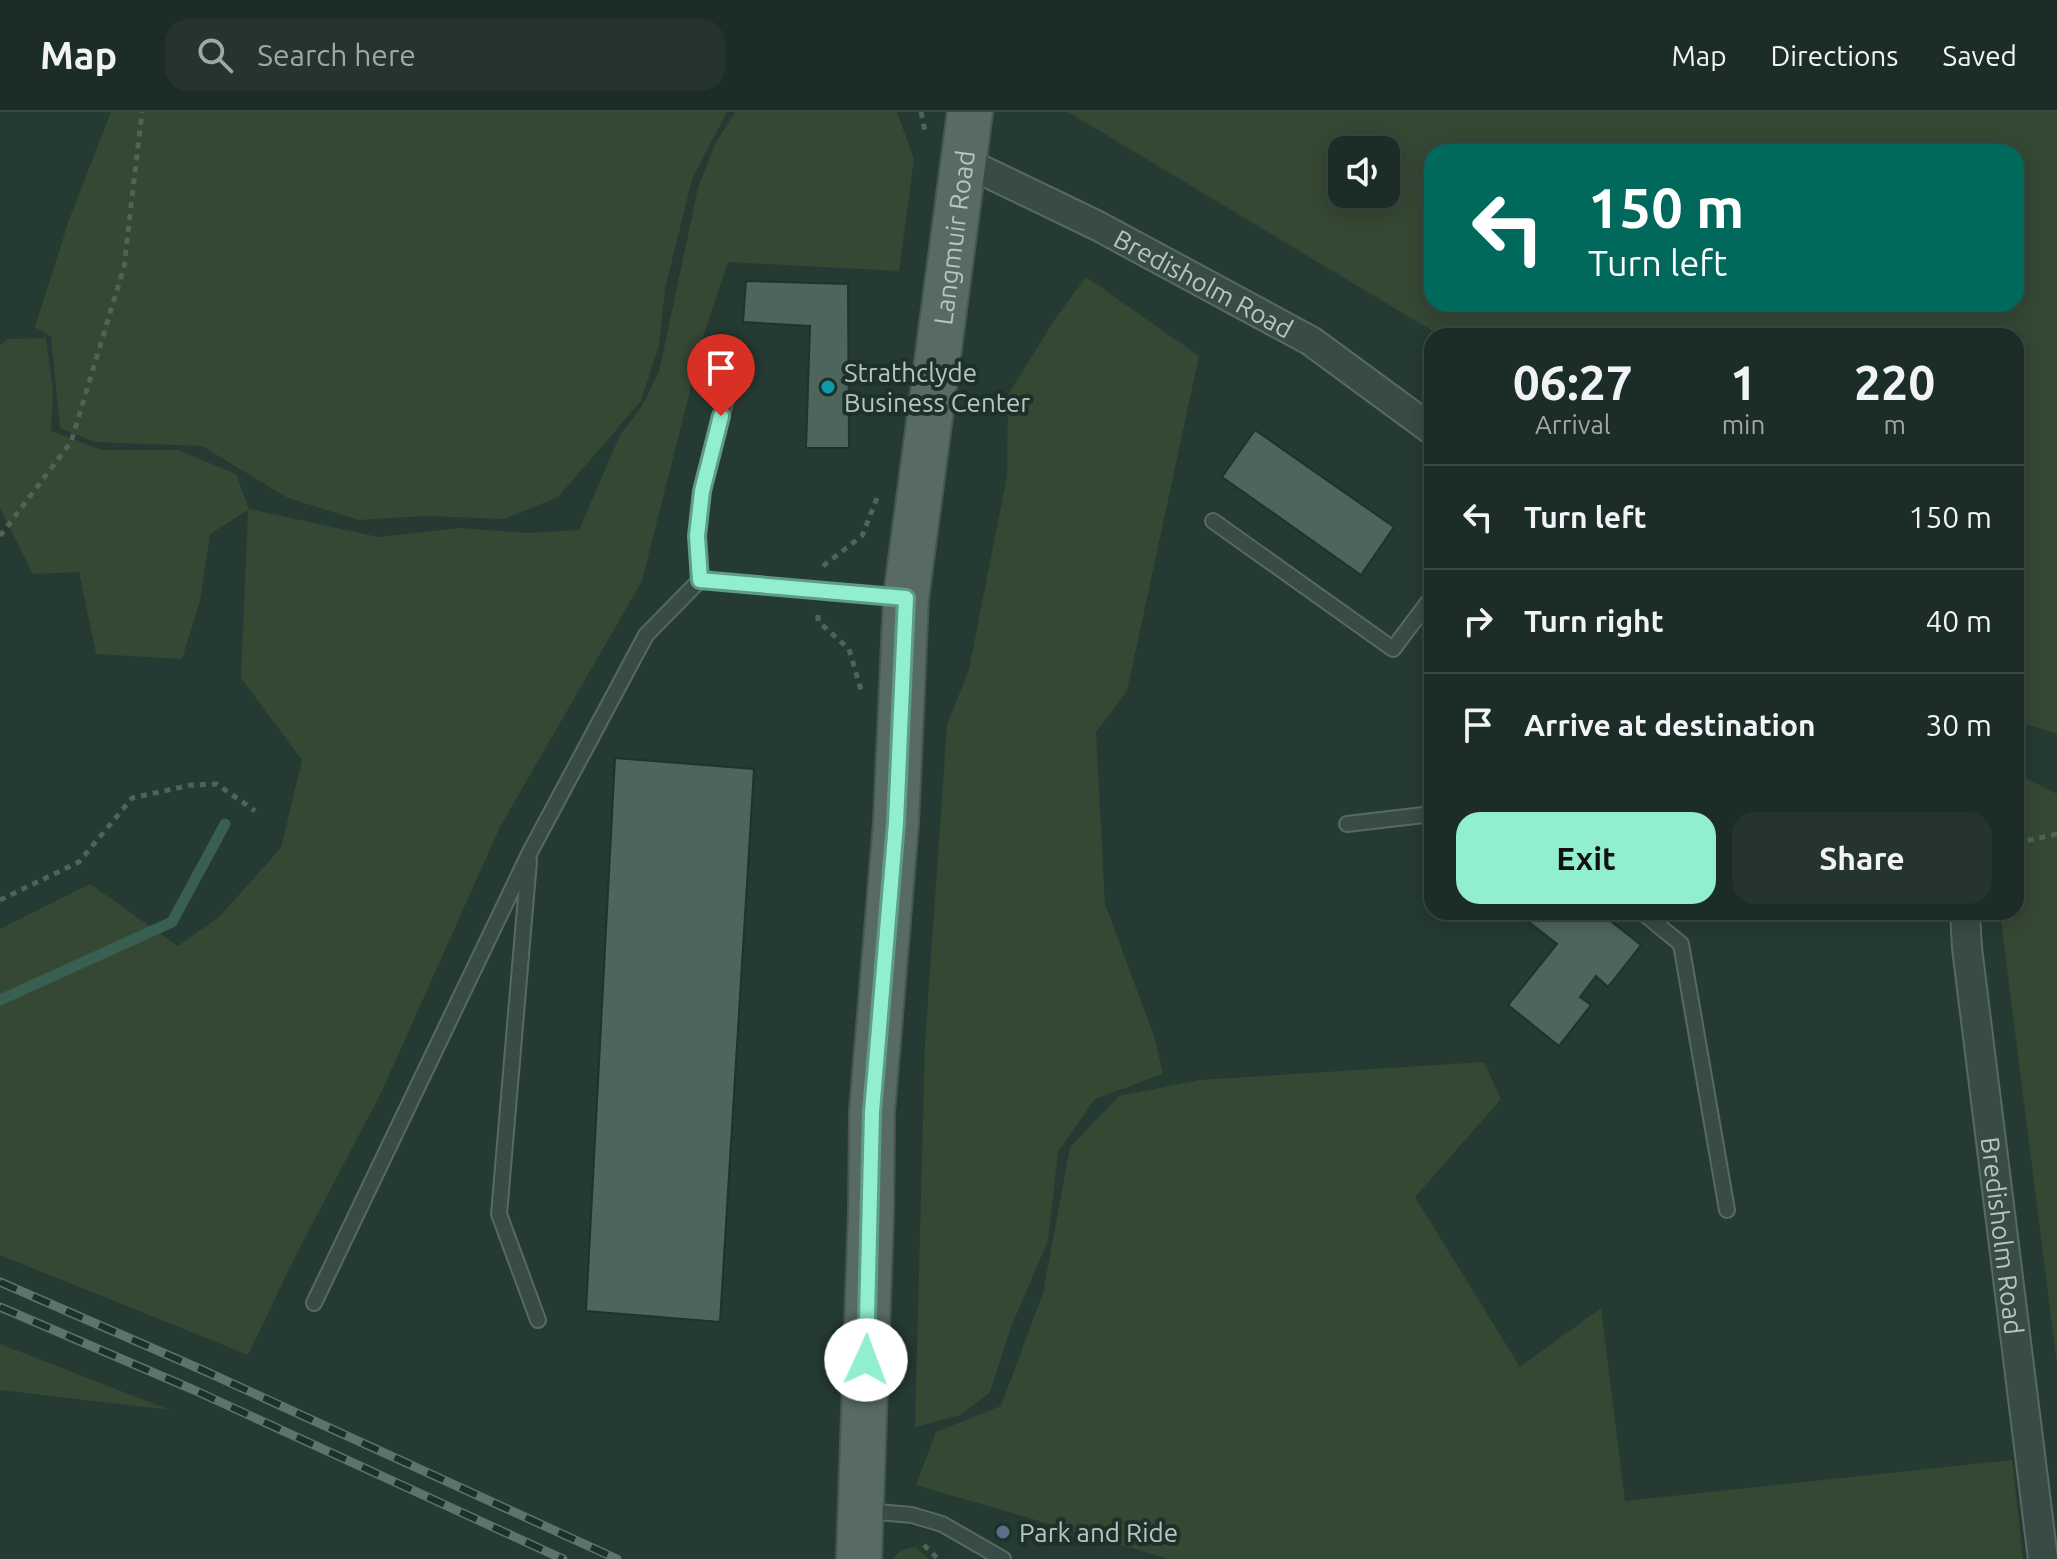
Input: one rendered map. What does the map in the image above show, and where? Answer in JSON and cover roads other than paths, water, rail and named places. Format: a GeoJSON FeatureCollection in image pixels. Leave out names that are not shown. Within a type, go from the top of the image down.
{"type":"FeatureCollection","features":[{"type":"Feature","properties":{"kind":"main road","name":"Langmuir Road"},"geometry":{"type":"LineString","coordinates":[[859,1559],[872,1112],[896,823],[906,598],[970,112]]}},
{"type":"Feature","properties":{"kind":"street","name":"Bredisholm Road"},"geometry":{"type":"LineString","coordinates":[[963,161],[1098,226],[1311,341],[1424,424]]}},
{"type":"Feature","properties":{"kind":"street","name":"Bredisholm Road"},"geometry":{"type":"LineString","coordinates":[[1965,920],[2043,1559]]}},
{"type":"Feature","properties":{"kind":"lane"},"geometry":{"type":"LineString","coordinates":[[314,1303],[530,852],[646,635],[700,580],[697,536],[702,491],[728,391]]}},
{"type":"Feature","properties":{"kind":"lane"},"geometry":{"type":"LineString","coordinates":[[1213,521],[1393,649],[1424,608]]}},
{"type":"Feature","properties":{"kind":"lane"},"geometry":{"type":"LineString","coordinates":[[700,580],[906,598]]}},
{"type":"Feature","properties":{"kind":"lane"},"geometry":{"type":"LineString","coordinates":[[1347,824],[1424,815]]}},
{"type":"Feature","properties":{"kind":"lane"},"geometry":{"type":"LineString","coordinates":[[530,852],[499,1214],[538,1320]]}},
{"type":"Feature","properties":{"kind":"lane"},"geometry":{"type":"LineString","coordinates":[[1652,920],[1681,944],[1727,1210]]}},
{"type":"Feature","properties":{"kind":"lane"},"geometry":{"type":"LineString","coordinates":[[861,1510],[912,1515],[942,1524],[1003,1559]]}},
{"type":"Feature","properties":{"kind":"waterway"},"geometry":{"type":"LineString","coordinates":[[0,1000],[172,922],[225,824]]}},
{"type":"Feature","properties":{"kind":"railway"},"geometry":{"type":"LineString","coordinates":[[0,1282],[207,1372],[617,1559]]}},
{"type":"Feature","properties":{"kind":"railway"},"geometry":{"type":"LineString","coordinates":[[0,1307],[194,1390],[563,1559]]}},
{"type":"Feature","properties":{"kind":"place","name":"Strathclyde Business Center"},"geometry":{"type":"Point","coordinates":[828,387]}},
{"type":"Feature","properties":{"kind":"place","name":"Park and Ride"},"geometry":{"type":"Point","coordinates":[1003,1532]}}]}
